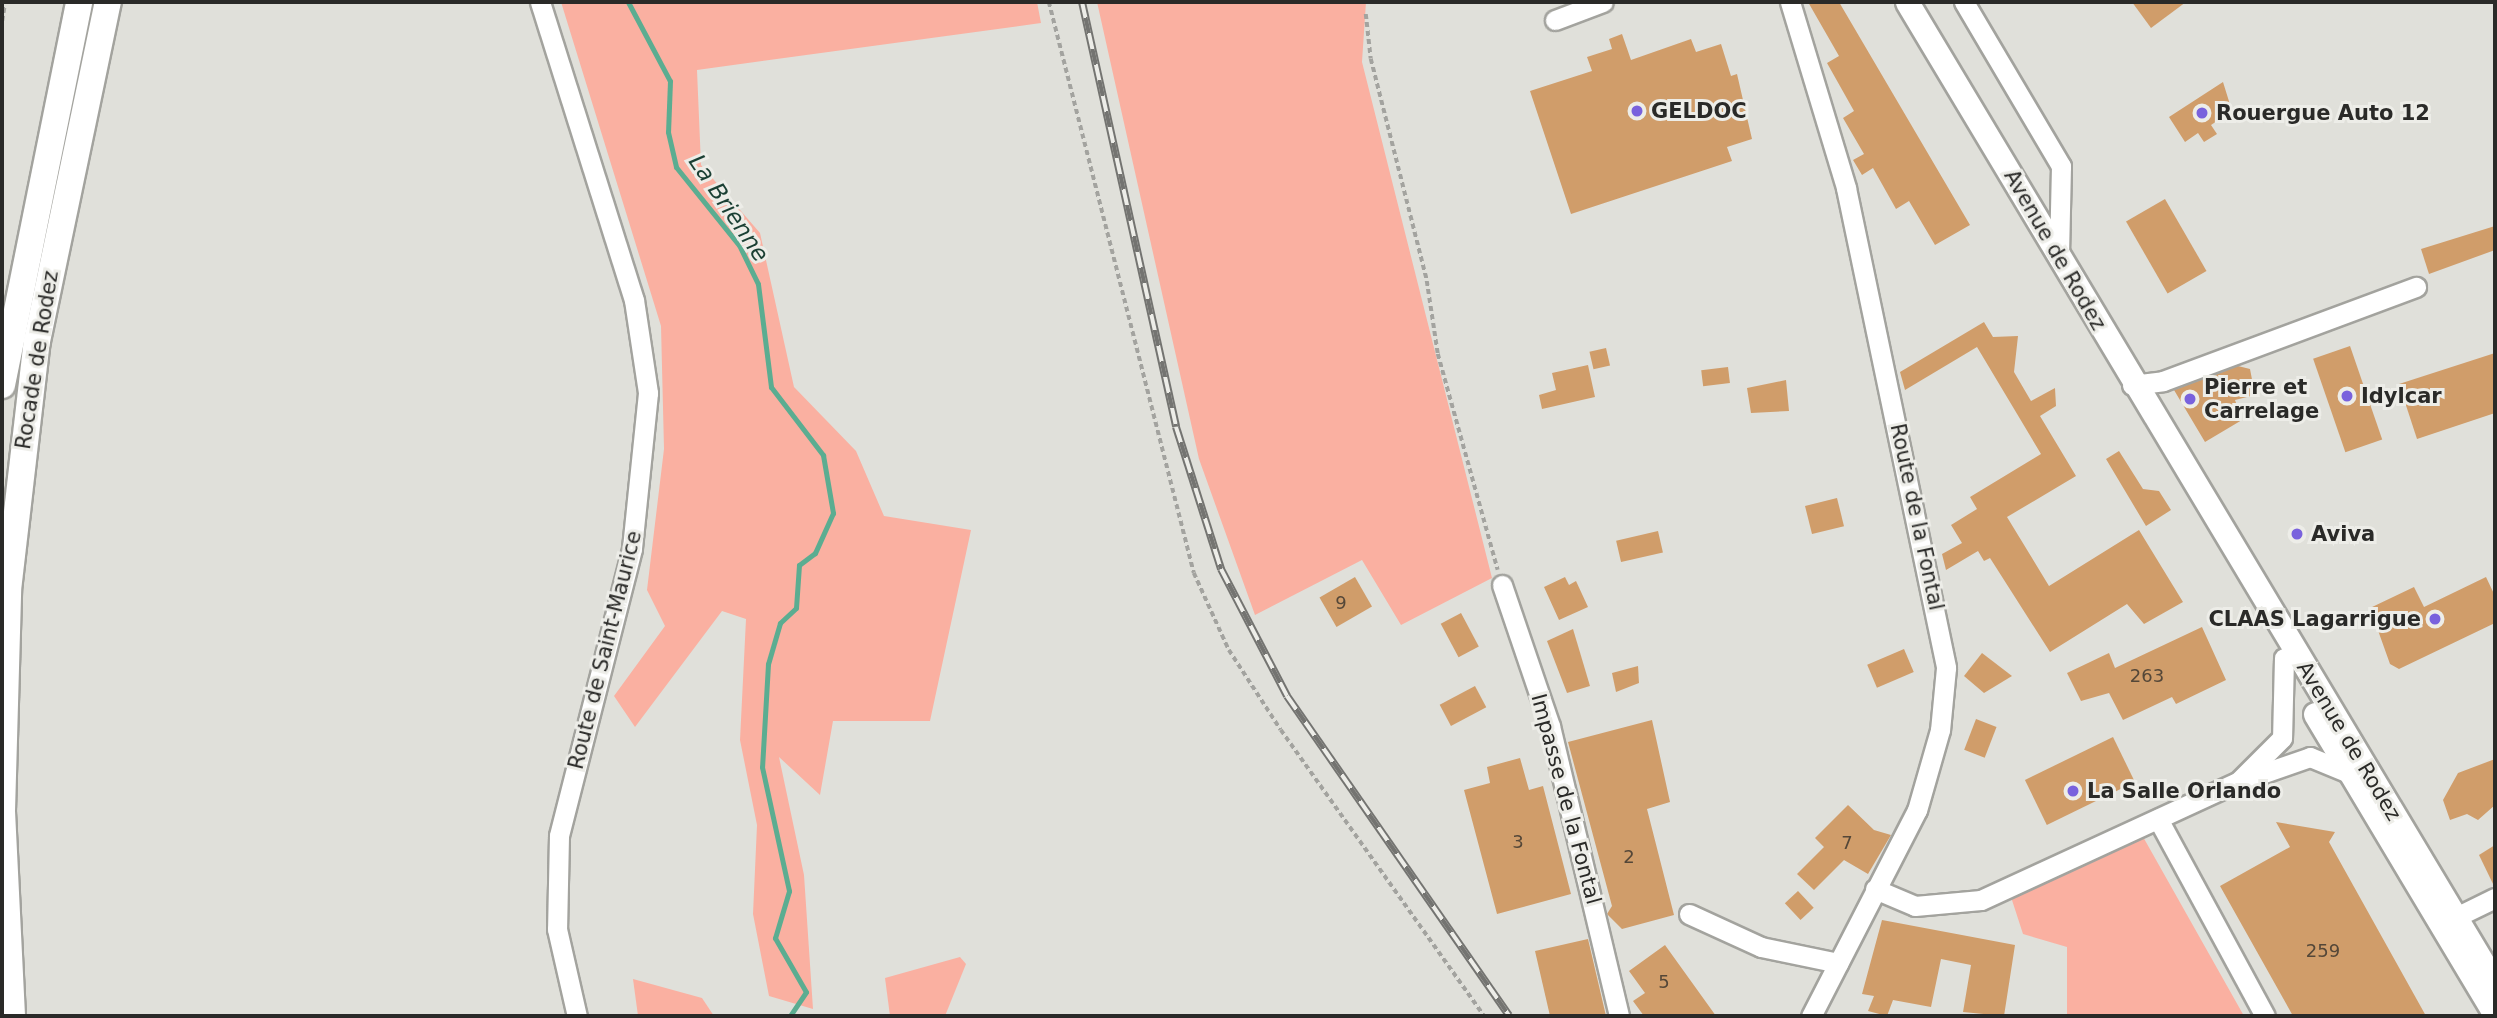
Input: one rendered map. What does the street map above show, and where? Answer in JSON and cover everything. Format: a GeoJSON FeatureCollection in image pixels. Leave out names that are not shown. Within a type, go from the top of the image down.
{"type":"FeatureCollection","features":[{"type":"Feature","properties":{"kind":"highway","name":"Rocade de Rodez"},"geometry":{"type":"LineString","coordinates":[[2,385],[79,2]]}},
{"type":"Feature","properties":{"kind":"highway","name":"Rocade de Rodez"},"geometry":{"type":"LineString","coordinates":[[12,1016],[2,811],[8,590],[37,341],[108,2]]}},
{"type":"Feature","properties":{"kind":"main road","name":"Avenue de Rodez"},"geometry":{"type":"LineString","coordinates":[[1907,2],[2059,254],[2132,385],[2202,500],[2446,920]]}},
{"type":"Feature","properties":{"kind":"main road","name":"Avenue de Rodez"},"geometry":{"type":"LineString","coordinates":[[2202,500],[2284,658],[2349,773],[2446,920],[2495,982]]}},
{"type":"Feature","properties":{"kind":"main road"},"geometry":{"type":"LineString","coordinates":[[2446,920],[2495,1015]]}},
{"type":"Feature","properties":{"kind":"street","name":"Route de Saint-Maurice"},"geometry":{"type":"LineString","coordinates":[[540,2],[634,300],[648,393],[632,549],[559,835],[557,929],[577,1016]]}},
{"type":"Feature","properties":{"kind":"street"},"geometry":{"type":"LineString","coordinates":[[1555,20],[1603,2]]}},
{"type":"Feature","properties":{"kind":"street","name":"Route de la Fontal"},"geometry":{"type":"LineString","coordinates":[[1790,2],[1846,188],[1946,668],[1940,730],[1917,810],[1811,1016]]}},
{"type":"Feature","properties":{"kind":"street"},"geometry":{"type":"LineString","coordinates":[[1964,2],[2061,166],[2059,254]]}},
{"type":"Feature","properties":{"kind":"street"},"geometry":{"type":"LineString","coordinates":[[2132,385],[2164,381],[2416,287]]}},
{"type":"Feature","properties":{"kind":"street","name":"Impasse de la Fontal"},"geometry":{"type":"LineString","coordinates":[[1502,585],[1550,726],[1619,1016]]}},
{"type":"Feature","properties":{"kind":"street"},"geometry":{"type":"LineString","coordinates":[[2238,782],[2282,738],[2284,658]]}},
{"type":"Feature","properties":{"kind":"street"},"geometry":{"type":"LineString","coordinates":[[1875,888],[1915,906],[1972,903],[2238,782],[2310,757],[2349,773]]}},
{"type":"Feature","properties":{"kind":"street"},"geometry":{"type":"LineString","coordinates":[[2158,819],[2264,1016]]}},
{"type":"Feature","properties":{"kind":"street"},"geometry":{"type":"LineString","coordinates":[[2446,920],[2495,898]]}},
{"type":"Feature","properties":{"kind":"street"},"geometry":{"type":"LineString","coordinates":[[1689,914],[1761,947],[1838,963]]}},
{"type":"Feature","properties":{"kind":"path"},"geometry":{"type":"LineString","coordinates":[[2,21],[5,2]]}},
{"type":"Feature","properties":{"kind":"path"},"geometry":{"type":"LineString","coordinates":[[1049,2],[1194,573],[1229,650],[1281,730],[1484,1016]]}},
{"type":"Feature","properties":{"kind":"path"},"geometry":{"type":"LineString","coordinates":[[1366,14],[1371,59],[1427,281],[1438,354],[1502,585]]}},
{"type":"Feature","properties":{"kind":"shaded area"},"geometry":{"type":"Polygon","coordinates":[[[561,2],[1037,2],[1041,23],[697,70],[701,165],[760,233],[794,387],[856,451],[884,516],[971,530],[930,721],[833,721],[820,795],[779,757],[804,875],[813,1009],[769,996],[753,914],[757,825],[740,740],[746,619],[722,611],[635,727],[614,696],[665,626],[647,590],[664,449],[661,326],[561,2]]]}},
{"type":"Feature","properties":{"kind":"shaded area"},"geometry":{"type":"Polygon","coordinates":[[[1097,2],[1366,2],[1362,62],[1492,578],[1401,625],[1362,560],[1255,615],[1199,459],[1097,2]]]}},
{"type":"Feature","properties":{"kind":"shaded area"},"geometry":{"type":"Polygon","coordinates":[[[2142,835],[2244,1016],[2067,1016],[2067,947],[2023,934],[2011,897],[2142,835]]]}},
{"type":"Feature","properties":{"kind":"shaded area"},"geometry":{"type":"Polygon","coordinates":[[[960,957],[966,964],[945,1016],[890,1016],[885,978],[960,957]]]}},
{"type":"Feature","properties":{"kind":"shaded area"},"geometry":{"type":"Polygon","coordinates":[[[633,979],[702,998],[714,1016],[638,1016],[633,979]]]}},
{"type":"Feature","properties":{"kind":"building"},"geometry":{"type":"Polygon","coordinates":[[[1808,2],[1839,2],[1970,225],[1935,245],[1909,201],[1896,209],[1873,168],[1862,175],[1853,160],[1864,154],[1843,118],[1854,111],[1827,63],[1839,56],[1808,2]]]}},
{"type":"Feature","properties":{"kind":"building"},"geometry":{"type":"Polygon","coordinates":[[[2132,2],[2186,2],[2151,28],[2132,2]]]}},
{"type":"Feature","properties":{"kind":"building"},"geometry":{"type":"Polygon","coordinates":[[[1622,34],[1631,60],[1691,39],[1696,52],[1721,44],[1731,76],[1737,74],[1752,139],[1727,147],[1732,161],[1571,214],[1530,91],[1592,71],[1587,57],[1612,49],[1609,39],[1622,34]]]}},
{"type":"Feature","properties":{"kind":"building"},"geometry":{"type":"Polygon","coordinates":[[[2223,82],[2232,111],[2211,125],[2217,134],[2204,142],[2198,133],[2185,142],[2169,117],[2223,82]]]}},
{"type":"Feature","properties":{"kind":"building"},"geometry":{"type":"Polygon","coordinates":[[[2165,199],[2206,271],[2168,293],[2126,222],[2165,199]]]}},
{"type":"Feature","properties":{"kind":"building"},"geometry":{"type":"Polygon","coordinates":[[[2495,226],[2495,250],[2429,274],[2421,249],[2495,226]]]}},
{"type":"Feature","properties":{"kind":"building"},"geometry":{"type":"Polygon","coordinates":[[[1984,322],[1993,337],[2018,336],[2014,372],[2031,401],[2055,388],[2056,406],[2040,416],[2076,476],[2007,517],[2049,586],[2139,530],[2183,602],[2144,624],[2127,604],[2050,652],[1990,558],[1984,561],[1978,551],[1946,570],[1942,554],[1962,543],[1951,525],[1977,509],[1970,497],[2041,454],[1977,347],[1905,390],[1900,372],[1984,322]]]}},
{"type":"Feature","properties":{"kind":"building"},"geometry":{"type":"Polygon","coordinates":[[[2350,346],[2382,440],[2345,452],[2313,359],[2350,346]]]}},
{"type":"Feature","properties":{"kind":"building"},"geometry":{"type":"Polygon","coordinates":[[[1606,348],[1610,366],[1593,369],[1589,352],[1606,348]]]}},
{"type":"Feature","properties":{"kind":"building"},"geometry":{"type":"Polygon","coordinates":[[[2495,353],[2495,413],[2417,439],[2399,384],[2495,353]]]}},
{"type":"Feature","properties":{"kind":"building"},"geometry":{"type":"Polygon","coordinates":[[[1588,365],[1595,397],[1542,409],[1539,395],[1556,390],[1552,373],[1588,365]]]}},
{"type":"Feature","properties":{"kind":"building"},"geometry":{"type":"Polygon","coordinates":[[[2238,366],[2250,369],[2255,395],[2235,400],[2242,420],[2205,442],[2174,390],[2238,366]]]}},
{"type":"Feature","properties":{"kind":"building"},"geometry":{"type":"Polygon","coordinates":[[[1728,367],[1730,383],[1703,386],[1701,370],[1728,367]]]}},
{"type":"Feature","properties":{"kind":"building"},"geometry":{"type":"Polygon","coordinates":[[[1786,380],[1789,411],[1751,413],[1747,388],[1786,380]]]}},
{"type":"Feature","properties":{"kind":"building"},"geometry":{"type":"Polygon","coordinates":[[[2119,451],[2143,489],[2159,491],[2171,510],[2146,526],[2106,459],[2119,451]]]}},
{"type":"Feature","properties":{"kind":"building"},"geometry":{"type":"Polygon","coordinates":[[[1837,498],[1844,526],[1812,534],[1805,506],[1837,498]]]}},
{"type":"Feature","properties":{"kind":"building"},"geometry":{"type":"Polygon","coordinates":[[[1658,531],[1663,552],[1621,562],[1616,541],[1658,531]]]}},
{"type":"Feature","properties":{"kind":"building"},"geometry":{"type":"Polygon","coordinates":[[[1355,577],[1372,606],[1336,627],[1319,598],[1355,577]]]}},
{"type":"Feature","properties":{"kind":"building"},"geometry":{"type":"Polygon","coordinates":[[[1565,577],[1569,585],[1576,581],[1588,607],[1559,620],[1544,587],[1565,577]]]}},
{"type":"Feature","properties":{"kind":"building"},"geometry":{"type":"Polygon","coordinates":[[[2486,577],[2495,596],[2495,623],[2399,669],[2390,664],[2370,608],[2414,587],[2424,607],[2486,577]]]}},
{"type":"Feature","properties":{"kind":"building"},"geometry":{"type":"Polygon","coordinates":[[[1461,613],[1479,647],[1459,657],[1441,624],[1461,613]]]}},
{"type":"Feature","properties":{"kind":"building"},"geometry":{"type":"Polygon","coordinates":[[[2202,627],[2226,680],[2176,704],[2172,697],[2123,720],[2109,693],[2081,701],[2067,673],[2109,653],[2115,668],[2202,627]]]}},
{"type":"Feature","properties":{"kind":"building"},"geometry":{"type":"Polygon","coordinates":[[[1573,629],[1590,686],[1567,693],[1547,641],[1573,629]]]}},
{"type":"Feature","properties":{"kind":"building"},"geometry":{"type":"Polygon","coordinates":[[[1904,649],[1914,672],[1877,688],[1867,665],[1904,649]]]}},
{"type":"Feature","properties":{"kind":"building"},"geometry":{"type":"Polygon","coordinates":[[[1982,653],[2012,676],[1984,693],[1964,676],[1982,653]]]}},
{"type":"Feature","properties":{"kind":"building"},"geometry":{"type":"Polygon","coordinates":[[[1638,666],[1639,683],[1616,692],[1612,673],[1638,666]]]}},
{"type":"Feature","properties":{"kind":"building"},"geometry":{"type":"Polygon","coordinates":[[[1475,686],[1486,707],[1451,726],[1440,705],[1475,686]]]}},
{"type":"Feature","properties":{"kind":"building"},"geometry":{"type":"Polygon","coordinates":[[[1976,719],[1997,727],[1985,758],[1964,750],[1976,719]]]}},
{"type":"Feature","properties":{"kind":"building"},"geometry":{"type":"Polygon","coordinates":[[[1652,720],[1670,802],[1647,809],[1674,915],[1622,929],[1607,914],[1612,906],[1568,742],[1652,720]]]}},
{"type":"Feature","properties":{"kind":"building","name":"La Salle Orlando"},"geometry":{"type":"Polygon","coordinates":[[[2113,737],[2135,782],[2047,825],[2025,780],[2113,737]]]}},
{"type":"Feature","properties":{"kind":"building"},"geometry":{"type":"Polygon","coordinates":[[[1520,758],[1529,790],[1543,786],[1571,894],[1497,914],[1464,790],[1490,783],[1487,767],[1520,758]]]}},
{"type":"Feature","properties":{"kind":"building"},"geometry":{"type":"Polygon","coordinates":[[[2495,759],[2495,805],[2478,820],[2467,814],[2450,820],[2443,800],[2458,773],[2495,759]]]}},
{"type":"Feature","properties":{"kind":"building"},"geometry":{"type":"Polygon","coordinates":[[[1848,805],[1874,830],[1891,835],[1868,874],[1844,860],[1814,890],[1797,874],[1824,847],[1815,838],[1848,805]]]}},
{"type":"Feature","properties":{"kind":"building"},"geometry":{"type":"Polygon","coordinates":[[[2276,822],[2335,832],[2329,842],[2426,1016],[2293,1016],[2220,886],[2290,847],[2276,822]]]}},
{"type":"Feature","properties":{"kind":"building"},"geometry":{"type":"Polygon","coordinates":[[[2495,845],[2495,886],[2494,886],[2479,855],[2495,845]]]}},
{"type":"Feature","properties":{"kind":"building"},"geometry":{"type":"Polygon","coordinates":[[[1798,891],[1814,908],[1801,920],[1785,903],[1798,891]]]}},
{"type":"Feature","properties":{"kind":"building"},"geometry":{"type":"Polygon","coordinates":[[[1882,920],[2015,945],[2004,1016],[1963,1012],[1971,965],[1941,959],[1931,1007],[1893,1000],[1887,1016],[1868,1011],[1874,996],[1862,994],[1882,920]]]}},
{"type":"Feature","properties":{"kind":"building"},"geometry":{"type":"Polygon","coordinates":[[[1588,939],[1606,1016],[1550,1016],[1535,951],[1588,939]]]}},
{"type":"Feature","properties":{"kind":"building"},"geometry":{"type":"Polygon","coordinates":[[[1665,945],[1716,1016],[1644,1016],[1633,1001],[1645,993],[1629,971],[1665,945]]]}},
{"type":"Feature","properties":{"kind":"waterway","name":"La Brienne"},"geometry":{"type":"LineString","coordinates":[[628,2],[670,81],[668,132],[676,167],[739,245],[758,284],[771,387],[823,455],[833,513],[815,553],[799,565],[796,608],[780,623],[768,664],[762,767],[789,891],[775,938],[806,992],[790,1016]]}},
{"type":"Feature","properties":{"kind":"railway"},"geometry":{"type":"LineString","coordinates":[[1082,2],[1176,427],[1221,569],[1287,696],[1509,1016]]}},
{"type":"Feature","properties":{"kind":"place","name":"GELDOC"},"geometry":{"type":"Point","coordinates":[1637,111]}},
{"type":"Feature","properties":{"kind":"place","name":"Rouergue Auto 12"},"geometry":{"type":"Point","coordinates":[2202,113]}},
{"type":"Feature","properties":{"kind":"place","name":"Idylcar"},"geometry":{"type":"Point","coordinates":[2347,396]}},
{"type":"Feature","properties":{"kind":"place","name":"Pierre et Carrelage"},"geometry":{"type":"Point","coordinates":[2190,399]}},
{"type":"Feature","properties":{"kind":"place","name":"Aviva"},"geometry":{"type":"Point","coordinates":[2297,534]}},
{"type":"Feature","properties":{"kind":"place","name":"CLAAS Lagarrigue"},"geometry":{"type":"Point","coordinates":[2435,619]}},
{"type":"Feature","properties":{"kind":"place","name":"La Salle Orlando"},"geometry":{"type":"Point","coordinates":[2073,791]}}]}
